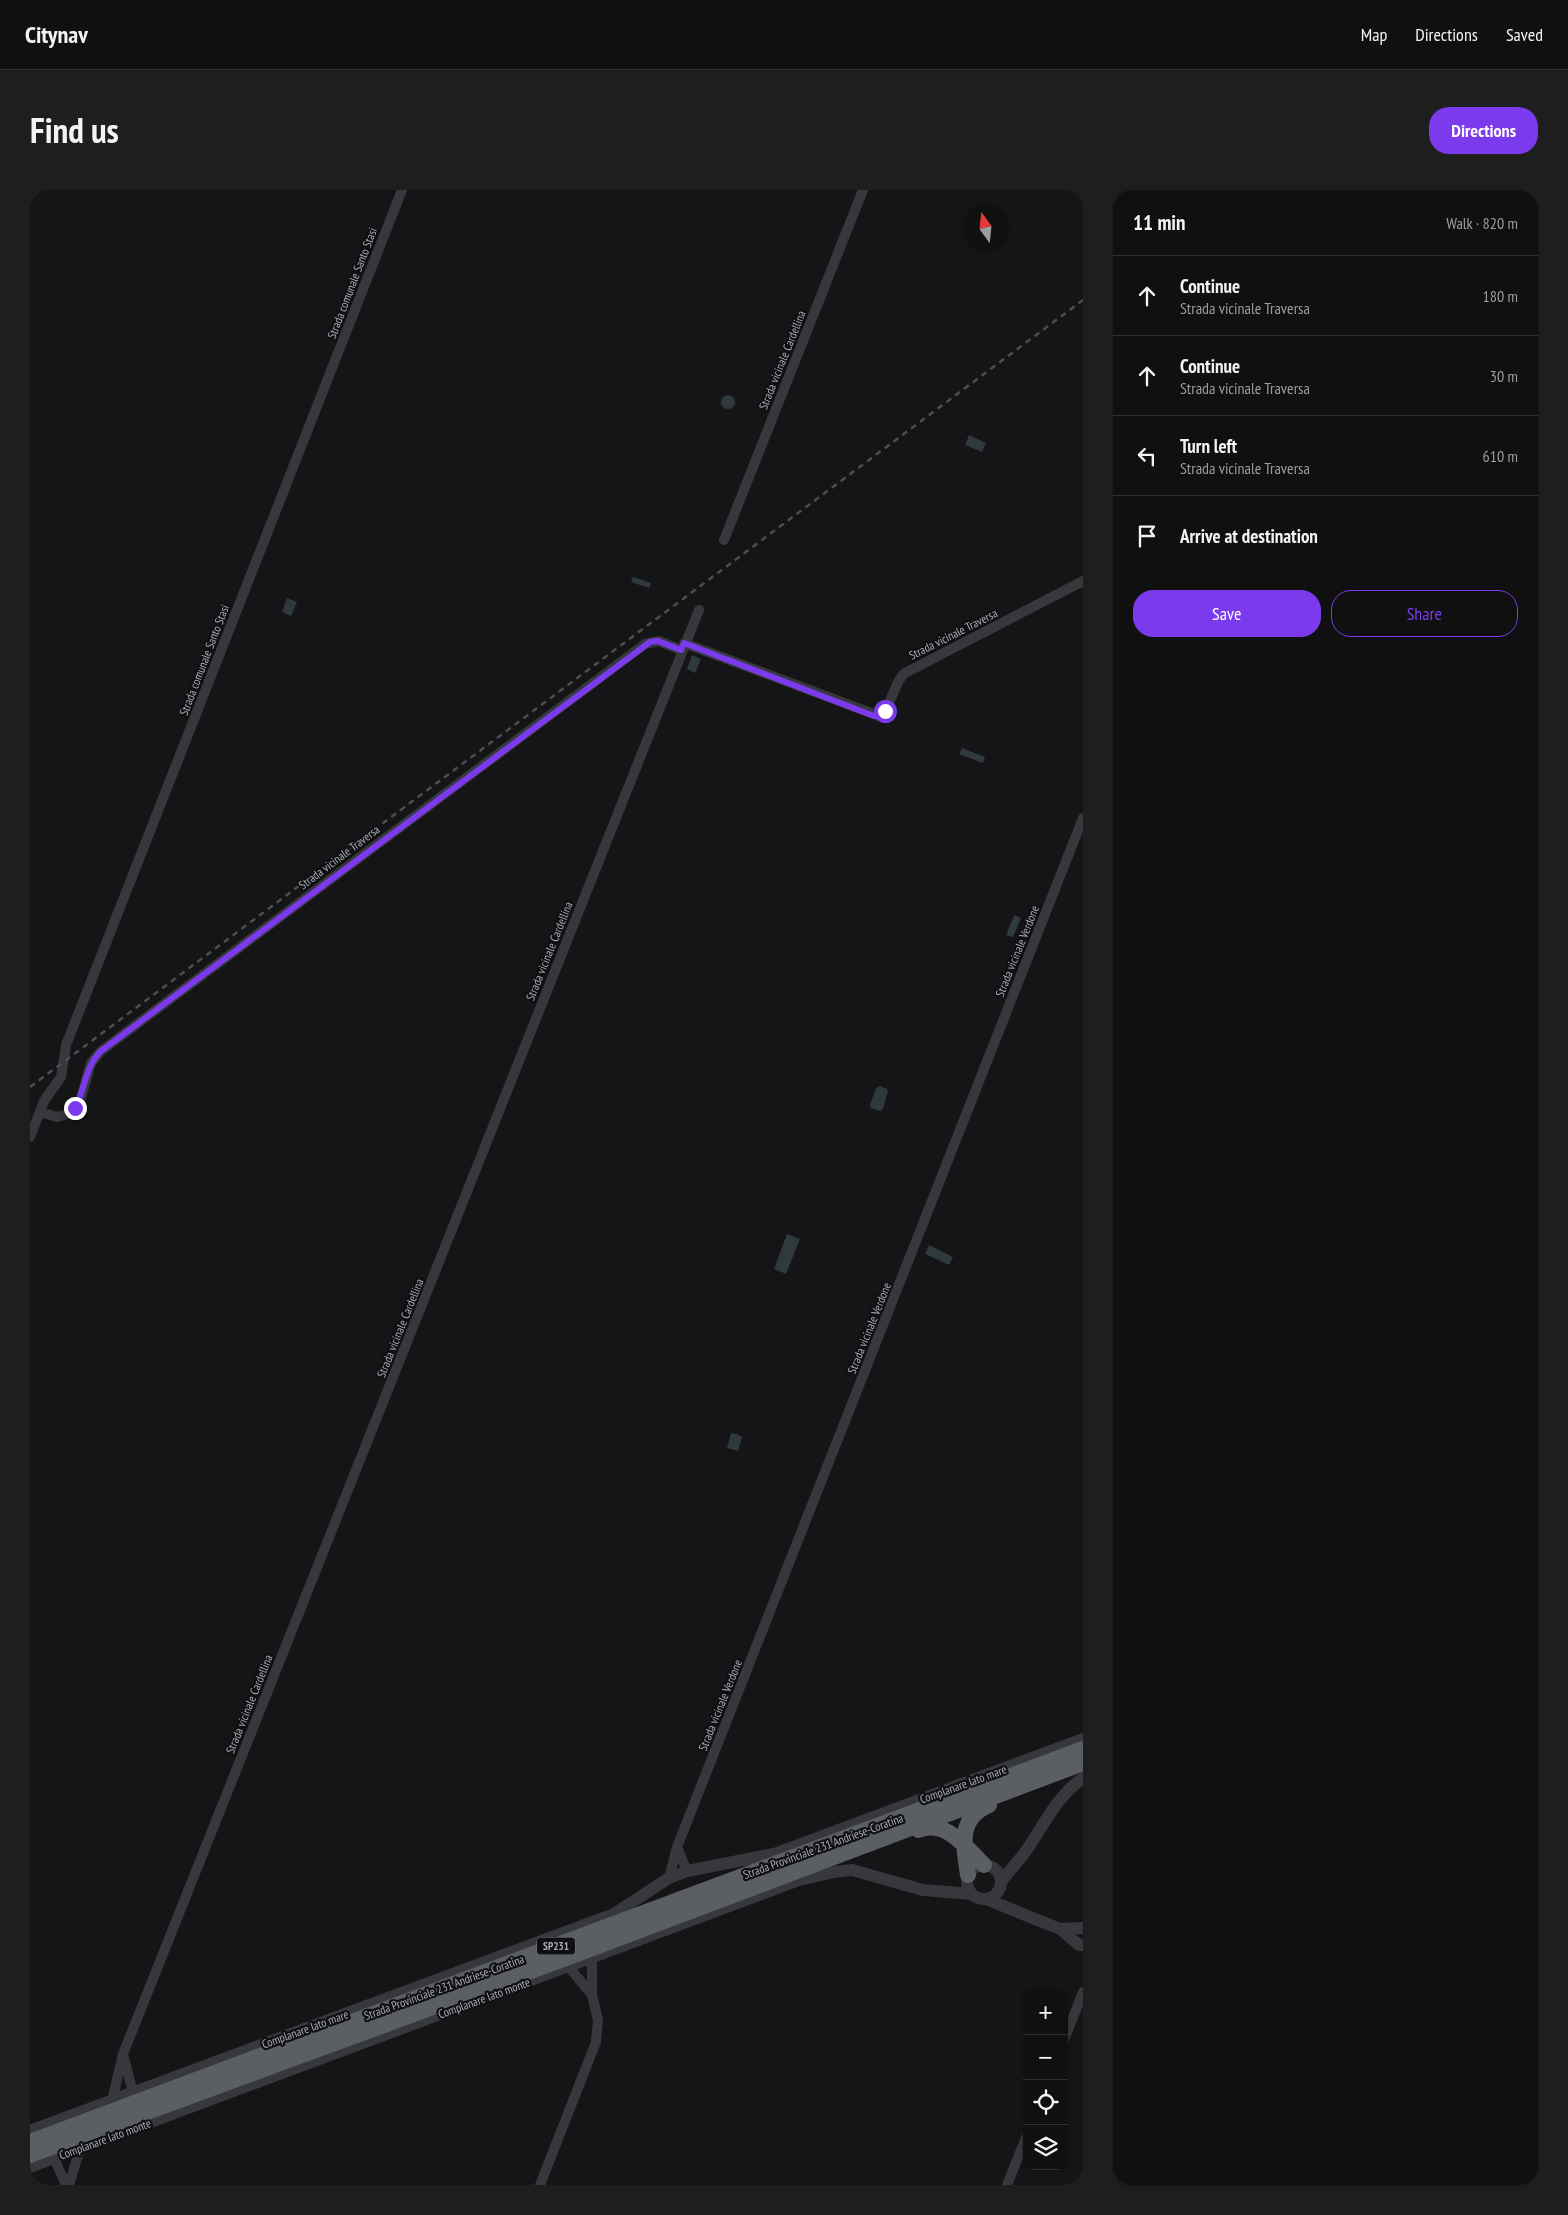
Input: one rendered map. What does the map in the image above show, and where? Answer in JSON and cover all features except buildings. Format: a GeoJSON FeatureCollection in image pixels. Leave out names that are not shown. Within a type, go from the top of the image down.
{"type":"FeatureCollection","features":[{"type":"Feature","properties":{"kind":"highway","name":"Strada Provinciale 231 Andriese-Coratina"},"geometry":{"type":"LineString","coordinates":[[30,2142],[1083,1749]]}},
{"type":"Feature","properties":{"kind":"highway","name":"Strada Provinciale 231 Andriese-Coratina"},"geometry":{"type":"LineString","coordinates":[[30,2155],[560,1960],[1083,1763]]}},
{"type":"Feature","properties":{"kind":"highway"},"geometry":{"type":"LineString","coordinates":[[968,1877],[964,1846],[965,1826],[976,1811],[1025,1790],[1060,1772]]}},
{"type":"Feature","properties":{"kind":"highway"},"geometry":{"type":"LineString","coordinates":[[839,1854],[933,1827],[950,1831],[964,1846],[988,1866]]}},
{"type":"Feature","properties":{"kind":"street","name":"Strada comunale Santo Stasi"},"geometry":{"type":"LineString","coordinates":[[30,1137],[44,1101],[61,1077],[66,1045],[402,190]]}},
{"type":"Feature","properties":{"kind":"street","name":"Strada vicinale Cardellina"},"geometry":{"type":"LineString","coordinates":[[724,540],[863,190]]}},
{"type":"Feature","properties":{"kind":"street","name":"Strada vicinale Traversa"},"geometry":{"type":"LineString","coordinates":[[40,1112],[57,1118],[71,1113],[81,1098],[91,1063],[101,1051],[645,644],[658,641],[683,646],[879,716],[885,711],[898,680],[905,673],[1083,581]]}},
{"type":"Feature","properties":{"kind":"street","name":"Strada vicinale Cardellina"},"geometry":{"type":"LineString","coordinates":[[112,2101],[123,2054],[683,646],[699,610]]}},
{"type":"Feature","properties":{"kind":"street","name":"Strada vicinale Verdone"},"geometry":{"type":"LineString","coordinates":[[669,1878],[677,1847],[1083,818]]}},
{"type":"Feature","properties":{"kind":"street","name":"Complanare lato mare"},"geometry":{"type":"LineString","coordinates":[[30,2131],[614,1914],[669,1878],[687,1871],[774,1854],[1083,1739]]}},
{"type":"Feature","properties":{"kind":"street"},"geometry":{"type":"LineString","coordinates":[[986,1899],[996,1894],[1000,1884],[1015,1862],[1025,1852],[1062,1796],[1083,1778]]}},
{"type":"Feature","properties":{"kind":"street"},"geometry":{"type":"LineString","coordinates":[[677,1847],[687,1871]]}},
{"type":"Feature","properties":{"kind":"street"},"geometry":{"type":"LineString","coordinates":[[943,1891],[968,1877],[974,1868],[1015,1862]]}},
{"type":"Feature","properties":{"kind":"street"},"geometry":{"type":"LineString","coordinates":[[988,1866],[998,1874],[1000,1884],[1016,1912]]}},
{"type":"Feature","properties":{"kind":"street","name":"Complanare lato monte"},"geometry":{"type":"LineString","coordinates":[[30,2167],[799,1880],[834,1872],[861,1872],[923,1890],[972,1894]]}},
{"type":"Feature","properties":{"kind":"street"},"geometry":{"type":"LineString","coordinates":[[968,1877],[967,1886],[972,1894],[978,1898],[986,1899],[1060,1929],[1082,1930]]}},
{"type":"Feature","properties":{"kind":"street"},"geometry":{"type":"LineString","coordinates":[[1060,1929],[1082,1948]]}},
{"type":"Feature","properties":{"kind":"street"},"geometry":{"type":"LineString","coordinates":[[540,2185],[596,2042],[598,2020],[592,1995],[592,1957]]}},
{"type":"Feature","properties":{"kind":"street"},"geometry":{"type":"LineString","coordinates":[[568,1966],[592,1995]]}},
{"type":"Feature","properties":{"kind":"street"},"geometry":{"type":"LineString","coordinates":[[1066,2035],[1083,1992]]}},
{"type":"Feature","properties":{"kind":"street"},"geometry":{"type":"LineString","coordinates":[[123,2054],[133,2093]]}},
{"type":"Feature","properties":{"kind":"street"},"geometry":{"type":"LineString","coordinates":[[1007,2185],[1023,2145]]}},
{"type":"Feature","properties":{"kind":"street"},"geometry":{"type":"LineString","coordinates":[[67,2185],[80,2148]]}},
{"type":"Feature","properties":{"kind":"street"},"geometry":{"type":"LineString","coordinates":[[54,2158],[67,2185]]}},
{"type":"Feature","properties":{"kind":"shaded area"},"geometry":{"type":"Polygon","coordinates":[[[728,395],[733,397],[735,402],[733,407],[728,409],[723,407],[721,402],[723,397],[728,395]]]}},
{"type":"Feature","properties":{"kind":"shaded area"},"geometry":{"type":"Polygon","coordinates":[[[969,435],[986,443],[982,452],[965,445],[969,435]]]}},
{"type":"Feature","properties":{"kind":"shaded area"},"geometry":{"type":"Polygon","coordinates":[[[633,577],[651,583],[649,588],[631,582],[633,577]]]}},
{"type":"Feature","properties":{"kind":"shaded area"},"geometry":{"type":"Polygon","coordinates":[[[287,598],[297,602],[291,616],[282,612],[287,598]]]}},
{"type":"Feature","properties":{"kind":"shaded area"},"geometry":{"type":"Polygon","coordinates":[[[692,655],[701,659],[695,673],[687,669],[692,655]]]}},
{"type":"Feature","properties":{"kind":"shaded area"},"geometry":{"type":"Polygon","coordinates":[[[962,748],[985,757],[983,763],[959,754],[962,748]]]}},
{"type":"Feature","properties":{"kind":"shaded area"},"geometry":{"type":"Polygon","coordinates":[[[1014,915],[1021,918],[1013,937],[1006,935],[1014,915]]]}},
{"type":"Feature","properties":{"kind":"shaded area"},"geometry":{"type":"Polygon","coordinates":[[[880,1086],[888,1091],[883,1109],[880,1111],[871,1108],[870,1105],[876,1088],[880,1086]]]}},
{"type":"Feature","properties":{"kind":"shaded area"},"geometry":{"type":"Polygon","coordinates":[[[787,1234],[800,1239],[786,1274],[774,1269],[787,1234]]]}},
{"type":"Feature","properties":{"kind":"shaded area"},"geometry":{"type":"Polygon","coordinates":[[[929,1245],[953,1257],[949,1265],[925,1254],[929,1245]]]}},
{"type":"Feature","properties":{"kind":"shaded area"},"geometry":{"type":"Polygon","coordinates":[[[731,1433],[742,1437],[738,1451],[727,1448],[731,1433]]]}},
{"type":"Feature","properties":{"kind":"railway"},"geometry":{"type":"LineString","coordinates":[[30,1087],[1083,300]]}},
{"type":"Feature","properties":{"kind":"route"},"geometry":{"type":"LineString","coordinates":[[75,1108],[81,1098],[91,1063],[101,1051],[645,644],[658,641],[681,650],[684,643],[874,716],[879,716],[885,711]]}}]}
